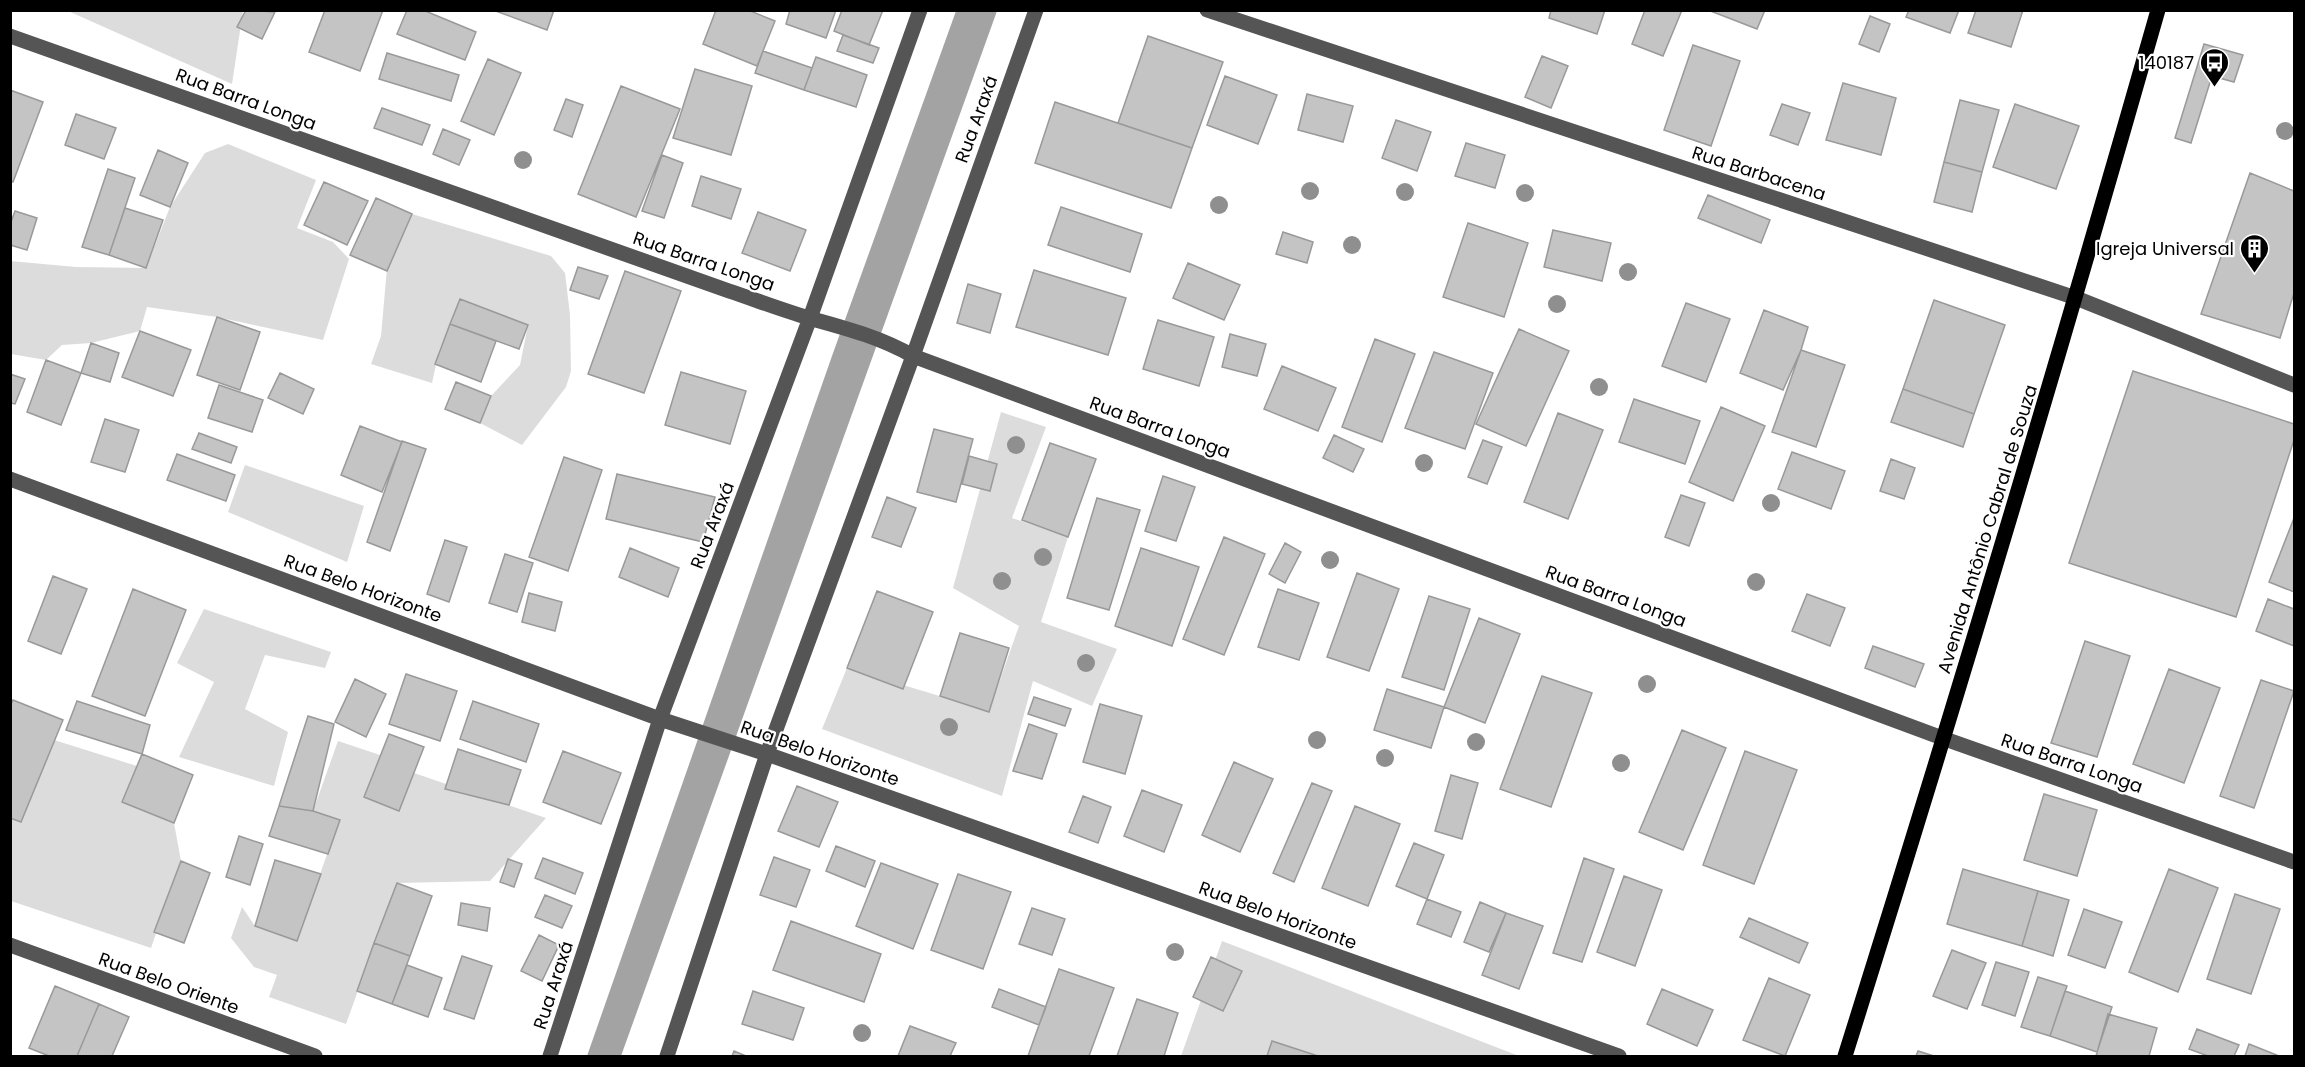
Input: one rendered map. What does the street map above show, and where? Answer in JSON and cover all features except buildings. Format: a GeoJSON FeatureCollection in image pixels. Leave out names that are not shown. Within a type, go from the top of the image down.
{"type":"FeatureCollection","features":[{"type":"Feature","properties":{"kind":"main road","name":"Avenida Antônio Cabral de Souza"},"geometry":{"type":"LineString","coordinates":[[1845,1056],[1945,739],[2076,298],[2158,10]]}},
{"type":"Feature","properties":{"kind":"street","name":"Rua Araxá"},"geometry":{"type":"LineString","coordinates":[[550,1056],[660,719],[810,318],[920,10]]}},
{"type":"Feature","properties":{"kind":"street","name":"Rua Araxá"},"geometry":{"type":"LineString","coordinates":[[667,1056],[767,754],[913,356],[1036,10]]}},
{"type":"Feature","properties":{"kind":"street","name":"Rua Barbacena"},"geometry":{"type":"LineString","coordinates":[[1207,10],[2076,298],[2295,385]]}},
{"type":"Feature","properties":{"kind":"street","name":"Rua Barra Longa"},"geometry":{"type":"LineString","coordinates":[[10,36],[810,318],[831,322],[896,346],[913,356],[1945,739],[2295,862]]}},
{"type":"Feature","properties":{"kind":"street","name":"Rua Belo Horizonte"},"geometry":{"type":"LineString","coordinates":[[10,479],[660,719],[767,754],[1619,1056]]}},
{"type":"Feature","properties":{"kind":"street","name":"Rua Belo Oriente"},"geometry":{"type":"LineString","coordinates":[[10,945],[315,1056]]}},
{"type":"Feature","properties":{"kind":"shaded area"},"geometry":{"type":"Polygon","coordinates":[[[68,11],[243,11],[232,84],[68,11]]]}},
{"type":"Feature","properties":{"kind":"shaded area"},"geometry":{"type":"Polygon","coordinates":[[[956,11],[997,11],[621,1056],[587,1056],[832,356],[956,11]]]}},
{"type":"Feature","properties":{"kind":"shaded area"},"geometry":{"type":"Polygon","coordinates":[[[228,144],[316,180],[297,228],[333,242],[349,259],[323,340],[217,317],[147,307],[140,331],[91,343],[62,345],[46,360],[11,354],[10,261],[76,267],[146,268],[170,207],[205,153],[228,144]]]}},
{"type":"Feature","properties":{"kind":"shaded area"},"geometry":{"type":"Polygon","coordinates":[[[412,214],[551,256],[565,273],[570,315],[571,371],[566,387],[522,445],[480,423],[491,396],[520,365],[528,325],[461,299],[439,351],[432,383],[371,364],[381,336],[387,268],[412,214]]]}},
{"type":"Feature","properties":{"kind":"shaded area"},"geometry":{"type":"Polygon","coordinates":[[[1001,412],[1046,427],[1012,518],[1068,537],[1041,622],[1117,649],[1092,706],[1033,681],[1002,796],[822,729],[847,668],[989,711],[1019,626],[953,588],[1001,412]]]}},
{"type":"Feature","properties":{"kind":"shaded area"},"geometry":{"type":"Polygon","coordinates":[[[245,465],[364,506],[347,562],[228,512],[245,465]]]}},
{"type":"Feature","properties":{"kind":"shaded area"},"geometry":{"type":"Polygon","coordinates":[[[204,609],[331,652],[325,668],[265,655],[245,709],[288,732],[274,786],[179,757],[214,682],[177,663],[204,609]]]}},
{"type":"Feature","properties":{"kind":"shaded area"},"geometry":{"type":"Polygon","coordinates":[[[54,740],[137,766],[122,802],[174,823],[181,861],[151,948],[11,901],[11,818],[21,822],[54,740]]]}},
{"type":"Feature","properties":{"kind":"shaded area"},"geometry":{"type":"Polygon","coordinates":[[[338,741],[380,755],[364,797],[414,773],[546,818],[490,881],[397,883],[346,1024],[269,997],[277,975],[254,967],[231,938],[242,907],[255,926],[297,940],[339,820],[313,811],[338,741]]]}},
{"type":"Feature","properties":{"kind":"shaded area"},"geometry":{"type":"Polygon","coordinates":[[[1222,941],[1519,1056],[1181,1056],[1222,941]]]}},
{"type":"Feature","properties":{"kind":"place","name":"140187"},"geometry":{"type":"Point","coordinates":[2215,88]}},
{"type":"Feature","properties":{"kind":"place","name":"Igreja Universal"},"geometry":{"type":"Point","coordinates":[2255,274]}}]}
